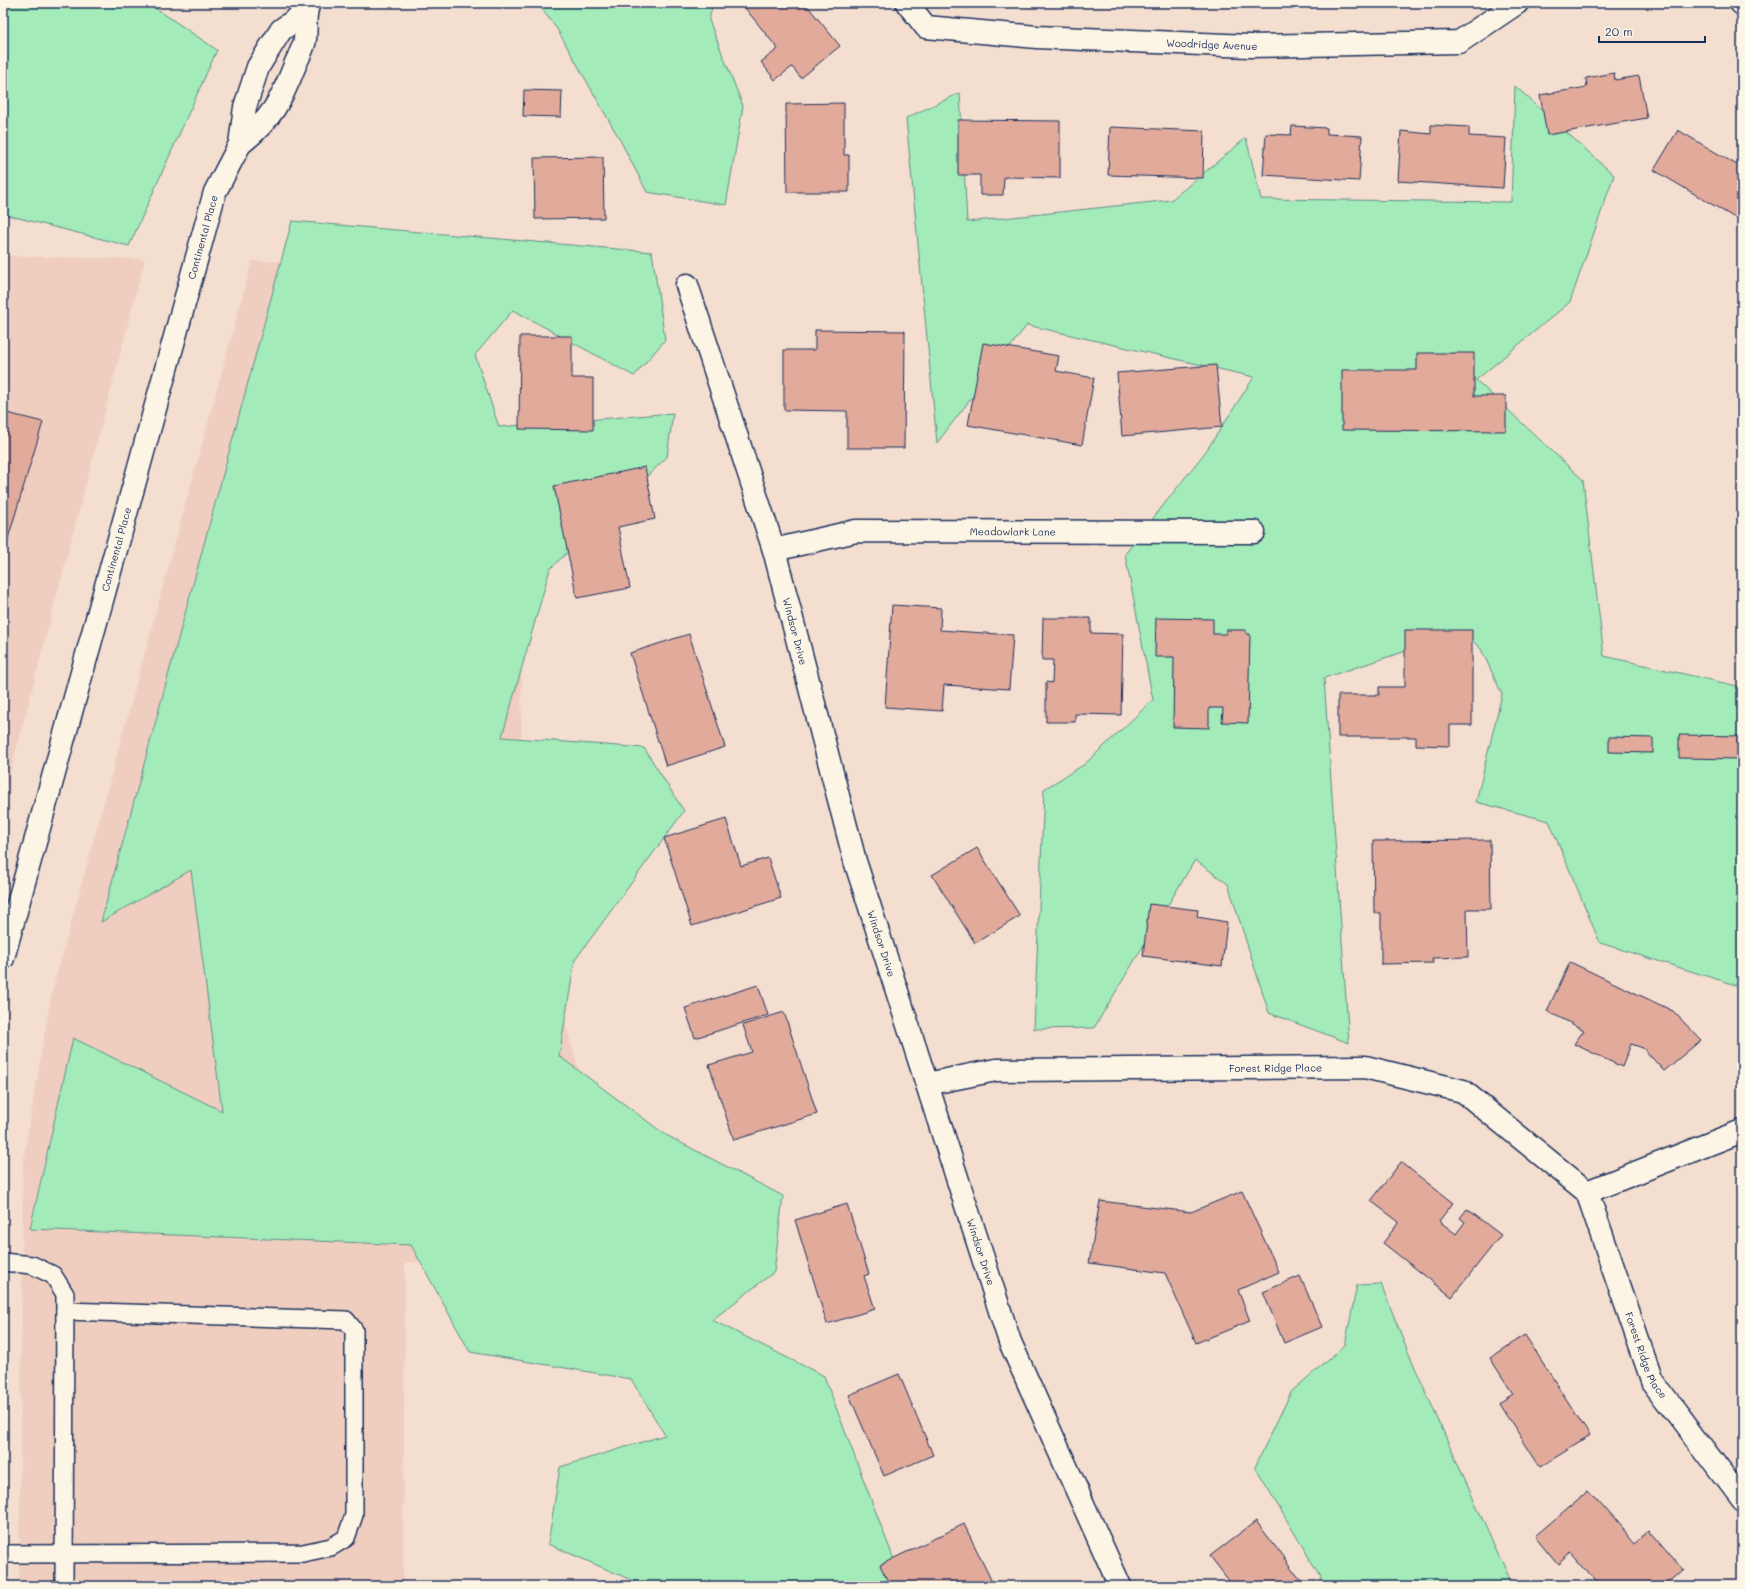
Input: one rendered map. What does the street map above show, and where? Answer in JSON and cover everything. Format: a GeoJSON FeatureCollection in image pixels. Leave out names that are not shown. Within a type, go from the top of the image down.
{"type":"FeatureCollection","features":[{"type":"Feature","properties":{"kind":"street","name":"Woodridge Avenue"},"geometry":{"type":"LineString","coordinates":[[907,3],[926,27],[1037,37],[1249,46],[1459,42],[1517,3]]}},
{"type":"Feature","properties":{"kind":"street","name":"Continental Place"},"geometry":{"type":"LineString","coordinates":[[240,144],[254,133],[272,113],[283,96],[305,40],[307,8]]}},
{"type":"Feature","properties":{"kind":"street","name":"Continental Place"},"geometry":{"type":"LineString","coordinates":[[3,958],[215,192],[240,144],[245,107],[258,67],[281,30],[307,8]]}},
{"type":"Feature","properties":{"kind":"street","name":"Windsor Drive"},"geometry":{"type":"LineString","coordinates":[[687,285],[774,550],[855,861],[1010,1342],[1120,1586]]}},
{"type":"Feature","properties":{"kind":"street","name":"Meadowlark Lane"},"geometry":{"type":"LineString","coordinates":[[774,550],[856,531],[1254,532]]}},
{"type":"Feature","properties":{"kind":"street","name":"Forest Ridge Place"},"geometry":{"type":"LineString","coordinates":[[927,1084],[996,1070],[1365,1067],[1464,1091],[1587,1192],[1652,1380],[1742,1499]]}},
{"type":"Feature","properties":{"kind":"street"},"geometry":{"type":"LineString","coordinates":[[1587,1192],[1742,1131]]}},
{"type":"Feature","properties":{"kind":"lane"},"geometry":{"type":"LineString","coordinates":[[3,1262],[32,1265],[53,1275],[65,1294],[64,1586]]}},
{"type":"Feature","properties":{"kind":"lane"},"geometry":{"type":"LineString","coordinates":[[3,1554],[303,1552],[331,1547],[346,1538],[354,1516],[354,1330],[346,1320],[65,1311]]}},
{"type":"Feature","properties":{"kind":"shaded area"},"geometry":{"type":"Polygon","coordinates":[[[3,256],[145,259],[3,800],[3,256]]]}},
{"type":"Feature","properties":{"kind":"shaded area"},"geometry":{"type":"Polygon","coordinates":[[[252,261],[422,263],[522,606],[521,872],[620,1211],[517,1264],[405,1262],[403,1586],[19,1586],[23,1162],[51,996],[252,261]]]}},
{"type":"Feature","properties":{"kind":"green space"},"geometry":{"type":"Polygon","coordinates":[[[3,3],[148,3],[217,50],[129,246],[3,214],[3,3]]]}},
{"type":"Feature","properties":{"kind":"green space"},"geometry":{"type":"Polygon","coordinates":[[[537,3],[713,3],[709,20],[743,106],[726,205],[647,192],[620,140],[557,29],[537,3]]]}},
{"type":"Feature","properties":{"kind":"green space"},"geometry":{"type":"Polygon","coordinates":[[[1515,86],[1614,175],[1570,302],[1476,380],[1583,480],[1604,656],[1742,687],[1742,987],[1600,943],[1549,821],[1476,802],[1502,694],[1481,649],[1464,632],[1324,678],[1349,1043],[1269,1013],[1228,884],[1195,860],[1094,1028],[1034,1029],[1044,789],[1085,764],[1153,700],[1125,554],[1206,451],[1254,377],[1027,325],[937,443],[906,118],[960,93],[967,222],[1171,200],[1246,138],[1261,199],[1511,202],[1515,86]]]}},
{"type":"Feature","properties":{"kind":"green space"},"geometry":{"type":"Polygon","coordinates":[[[292,221],[652,252],[665,340],[634,376],[513,310],[475,355],[499,427],[673,413],[667,457],[550,569],[502,737],[644,748],[684,811],[575,960],[559,1056],[666,1135],[783,1196],[774,1272],[712,1320],[824,1376],[904,1586],[645,1586],[548,1544],[560,1467],[665,1435],[631,1379],[470,1352],[411,1245],[30,1229],[73,1038],[222,1111],[191,870],[101,922],[292,221]]]}},
{"type":"Feature","properties":{"kind":"green space"},"geometry":{"type":"Polygon","coordinates":[[[1381,1284],[1409,1354],[1512,1586],[1324,1586],[1320,1576],[1255,1467],[1291,1392],[1345,1345],[1357,1285],[1381,1284]]]}},
{"type":"Feature","properties":{"kind":"building"},"geometry":{"type":"Polygon","coordinates":[[[741,3],[805,3],[840,46],[801,78],[792,67],[775,80],[761,62],[778,49],[741,3]]]}},
{"type":"Feature","properties":{"kind":"building"},"geometry":{"type":"Polygon","coordinates":[[[1614,73],[1615,80],[1639,76],[1647,118],[1547,135],[1540,95],[1587,87],[1586,78],[1614,73]]]}},
{"type":"Feature","properties":{"kind":"building"},"geometry":{"type":"Polygon","coordinates":[[[524,90],[562,91],[561,117],[523,116],[524,90]]]}},
{"type":"Feature","properties":{"kind":"building"},"geometry":{"type":"Polygon","coordinates":[[[844,103],[844,155],[849,155],[849,192],[787,192],[786,104],[844,103]]]}},
{"type":"Feature","properties":{"kind":"building"},"geometry":{"type":"Polygon","coordinates":[[[958,120],[1060,121],[1060,178],[1004,177],[1003,195],[980,195],[980,175],[958,175],[958,120]]]}},
{"type":"Feature","properties":{"kind":"building"},"geometry":{"type":"Polygon","coordinates":[[[1431,125],[1469,127],[1469,136],[1506,138],[1503,188],[1398,181],[1401,131],[1431,134],[1431,125]]]}},
{"type":"Feature","properties":{"kind":"building"},"geometry":{"type":"Polygon","coordinates":[[[1292,126],[1327,128],[1327,134],[1362,136],[1359,181],[1263,175],[1266,134],[1291,135],[1292,126]]]}},
{"type":"Feature","properties":{"kind":"building"},"geometry":{"type":"Polygon","coordinates":[[[1110,127],[1204,131],[1203,178],[1108,175],[1110,127]]]}},
{"type":"Feature","properties":{"kind":"building"},"geometry":{"type":"Polygon","coordinates":[[[1678,130],[1742,168],[1742,218],[1740,221],[1654,170],[1678,130]]]}},
{"type":"Feature","properties":{"kind":"building"},"geometry":{"type":"Polygon","coordinates":[[[603,157],[604,218],[535,219],[534,158],[603,157]]]}},
{"type":"Feature","properties":{"kind":"building"},"geometry":{"type":"Polygon","coordinates":[[[815,330],[905,331],[904,448],[847,448],[847,411],[784,410],[784,350],[815,350],[815,330]]]}},
{"type":"Feature","properties":{"kind":"building"},"geometry":{"type":"Polygon","coordinates":[[[520,336],[572,336],[572,378],[593,378],[593,430],[519,429],[520,336]]]}},
{"type":"Feature","properties":{"kind":"building"},"geometry":{"type":"Polygon","coordinates":[[[983,343],[1059,356],[1056,371],[1094,378],[1082,445],[968,425],[983,343]]]}},
{"type":"Feature","properties":{"kind":"building"},"geometry":{"type":"Polygon","coordinates":[[[1417,353],[1474,353],[1474,396],[1506,396],[1506,431],[1342,430],[1342,370],[1417,370],[1417,353]]]}},
{"type":"Feature","properties":{"kind":"building"},"geometry":{"type":"Polygon","coordinates":[[[1216,365],[1222,427],[1122,436],[1117,373],[1216,365]]]}},
{"type":"Feature","properties":{"kind":"building"},"geometry":{"type":"Polygon","coordinates":[[[3,412],[43,422],[3,555],[3,412]]]}},
{"type":"Feature","properties":{"kind":"building"},"geometry":{"type":"Polygon","coordinates":[[[645,467],[655,519],[618,527],[630,588],[577,598],[554,486],[645,467]]]}},
{"type":"Feature","properties":{"kind":"building"},"geometry":{"type":"Polygon","coordinates":[[[892,605],[941,608],[940,630],[1013,635],[1009,689],[944,685],[942,711],[885,707],[892,605]]]}},
{"type":"Feature","properties":{"kind":"building"},"geometry":{"type":"Polygon","coordinates":[[[1043,618],[1091,618],[1091,633],[1123,634],[1121,715],[1075,714],[1075,722],[1046,722],[1046,682],[1052,683],[1053,660],[1042,660],[1043,618]]]}},
{"type":"Feature","properties":{"kind":"building"},"geometry":{"type":"Polygon","coordinates":[[[1156,618],[1213,619],[1213,634],[1226,634],[1226,630],[1246,630],[1246,634],[1250,634],[1248,723],[1222,722],[1223,708],[1209,708],[1209,728],[1173,727],[1174,657],[1155,657],[1156,618]]]}},
{"type":"Feature","properties":{"kind":"building"},"geometry":{"type":"Polygon","coordinates":[[[1405,630],[1472,630],[1472,725],[1450,725],[1450,746],[1416,745],[1416,737],[1338,737],[1338,695],[1379,695],[1379,687],[1405,687],[1405,630]]]}},
{"type":"Feature","properties":{"kind":"building"},"geometry":{"type":"Polygon","coordinates":[[[689,634],[725,747],[666,766],[630,653],[689,634]]]}},
{"type":"Feature","properties":{"kind":"building"},"geometry":{"type":"Polygon","coordinates":[[[1679,735],[1742,736],[1742,759],[1679,758],[1679,735]]]}},
{"type":"Feature","properties":{"kind":"building"},"geometry":{"type":"Polygon","coordinates":[[[1609,737],[1653,738],[1653,753],[1609,752],[1609,737]]]}},
{"type":"Feature","properties":{"kind":"building"},"geometry":{"type":"Polygon","coordinates":[[[726,819],[741,866],[768,858],[781,898],[692,926],[664,838],[726,819]]]}},
{"type":"Feature","properties":{"kind":"building"},"geometry":{"type":"Polygon","coordinates":[[[1490,840],[1491,909],[1467,909],[1468,957],[1432,958],[1433,963],[1381,964],[1381,913],[1374,913],[1373,841],[1490,840]]]}},
{"type":"Feature","properties":{"kind":"building"},"geometry":{"type":"Polygon","coordinates":[[[977,848],[1020,916],[975,943],[932,875],[977,848]]]}},
{"type":"Feature","properties":{"kind":"building"},"geometry":{"type":"Polygon","coordinates":[[[1149,904],[1198,910],[1197,917],[1227,922],[1222,966],[1143,956],[1149,904]]]}},
{"type":"Feature","properties":{"kind":"building"},"geometry":{"type":"Polygon","coordinates":[[[1570,962],[1673,1011],[1701,1040],[1664,1071],[1643,1048],[1631,1044],[1622,1067],[1574,1044],[1584,1030],[1547,1011],[1570,962]]]}},
{"type":"Feature","properties":{"kind":"building"},"geometry":{"type":"Polygon","coordinates":[[[758,985],[768,1015],[695,1038],[685,1008],[758,985]]]}},
{"type":"Feature","properties":{"kind":"building"},"geometry":{"type":"Polygon","coordinates":[[[784,1012],[817,1114],[734,1140],[709,1065],[752,1052],[743,1025],[784,1012]]]}},
{"type":"Feature","properties":{"kind":"building"},"geometry":{"type":"Polygon","coordinates":[[[1401,1162],[1453,1203],[1439,1221],[1456,1234],[1465,1222],[1460,1218],[1467,1209],[1501,1235],[1452,1297],[1383,1243],[1399,1222],[1371,1201],[1401,1162]]]}},
{"type":"Feature","properties":{"kind":"building"},"geometry":{"type":"Polygon","coordinates":[[[1242,1191],[1279,1272],[1238,1290],[1250,1321],[1196,1343],[1165,1273],[1089,1263],[1100,1201],[1191,1212],[1242,1191]]]}},
{"type":"Feature","properties":{"kind":"building"},"geometry":{"type":"Polygon","coordinates":[[[847,1204],[869,1274],[864,1276],[875,1309],[827,1324],[795,1220],[847,1204]]]}},
{"type":"Feature","properties":{"kind":"building"},"geometry":{"type":"Polygon","coordinates":[[[1300,1276],[1322,1327],[1284,1343],[1263,1292],[1300,1276]]]}},
{"type":"Feature","properties":{"kind":"building"},"geometry":{"type":"Polygon","coordinates":[[[1525,1335],[1590,1436],[1540,1467],[1499,1403],[1513,1394],[1490,1358],[1525,1335]]]}},
{"type":"Feature","properties":{"kind":"building"},"geometry":{"type":"Polygon","coordinates":[[[899,1374],[933,1455],[884,1476],[849,1395],[899,1374]]]}},
{"type":"Feature","properties":{"kind":"building"},"geometry":{"type":"Polygon","coordinates":[[[1589,1490],[1635,1543],[1650,1530],[1684,1570],[1668,1584],[1670,1586],[1599,1586],[1571,1553],[1558,1564],[1535,1536],[1589,1490]]]}},
{"type":"Feature","properties":{"kind":"building"},"geometry":{"type":"Polygon","coordinates":[[[1256,1521],[1305,1586],[1233,1586],[1210,1556],[1256,1521]]]}},
{"type":"Feature","properties":{"kind":"building"},"geometry":{"type":"Polygon","coordinates":[[[964,1524],[994,1586],[890,1586],[880,1565],[964,1524]]]}}]}
